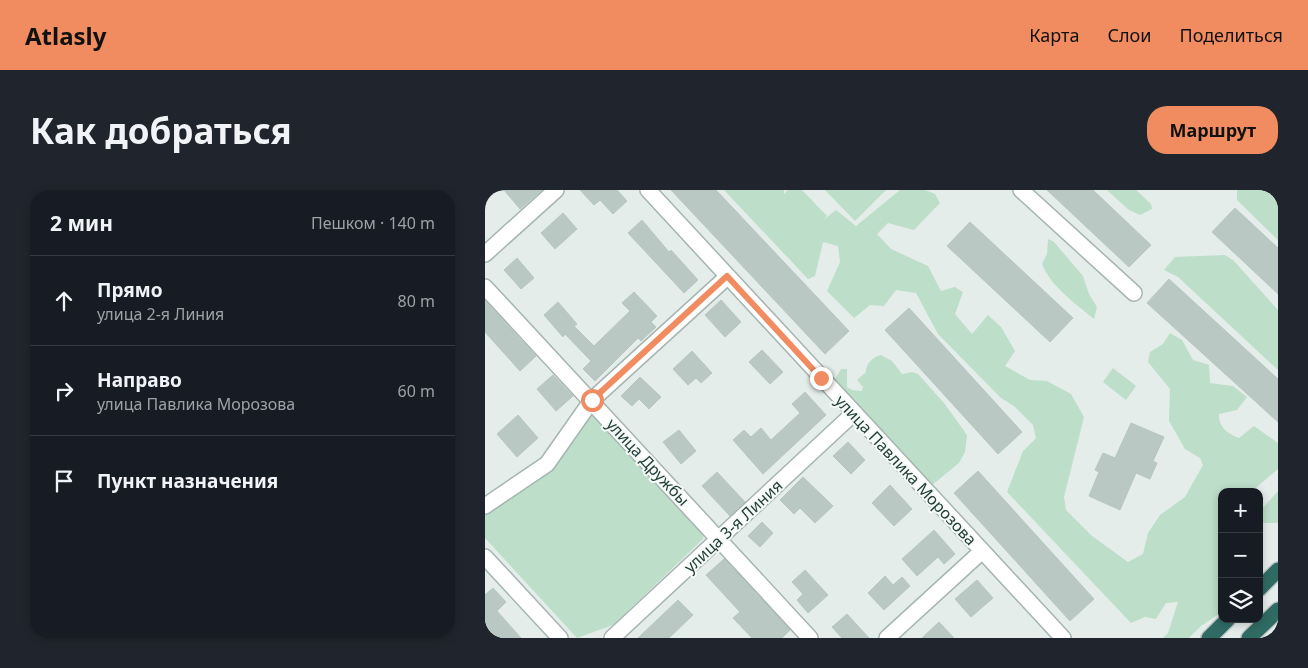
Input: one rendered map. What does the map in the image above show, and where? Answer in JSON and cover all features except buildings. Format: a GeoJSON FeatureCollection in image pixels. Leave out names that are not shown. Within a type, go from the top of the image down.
{"type":"FeatureCollection","features":[{"type":"Feature","properties":{"kind":"highway"},"geometry":{"type":"LineString","coordinates":[[1263,585],[1278,570]]}},
{"type":"Feature","properties":{"kind":"highway"},"geometry":{"type":"LineString","coordinates":[[1249,638],[1278,610]]}},
{"type":"Feature","properties":{"kind":"highway"},"geometry":{"type":"LineString","coordinates":[[1209,638],[1224,623]]}},
{"type":"Feature","properties":{"kind":"street"},"geometry":{"type":"LineString","coordinates":[[485,254],[555,190]]}},
{"type":"Feature","properties":{"kind":"street","name":"улица Павлика Морозова"},"geometry":{"type":"LineString","coordinates":[[648,190],[981,552],[1063,638]]}},
{"type":"Feature","properties":{"kind":"street"},"geometry":{"type":"LineString","coordinates":[[1021,190],[1134,293]]}},
{"type":"Feature","properties":{"kind":"street"},"geometry":{"type":"LineString","coordinates":[[485,506],[547,464],[592,400],[727,276]]}},
{"type":"Feature","properties":{"kind":"street","name":"улица Дружбы"},"geometry":{"type":"LineString","coordinates":[[485,287],[592,400],[810,638]]}},
{"type":"Feature","properties":{"kind":"street","name":"улица 3-я Линия"},"geometry":{"type":"LineString","coordinates":[[612,638],[854,413]]}},
{"type":"Feature","properties":{"kind":"street"},"geometry":{"type":"LineString","coordinates":[[887,638],[981,552]]}},
{"type":"Feature","properties":{"kind":"street"},"geometry":{"type":"LineString","coordinates":[[485,557],[560,638]]}},
{"type":"Feature","properties":{"kind":"green space"},"geometry":{"type":"Polygon","coordinates":[[[724,190],[784,190],[784,194],[788,190],[802,190],[827,216],[822,221],[836,210],[856,226],[900,190],[925,190],[935,194],[940,203],[914,230],[888,223],[877,234],[891,249],[928,266],[941,291],[955,287],[963,292],[955,314],[972,334],[988,315],[1001,327],[1015,351],[1005,366],[1030,380],[1047,381],[1071,394],[1084,417],[1064,497],[1066,510],[1092,536],[1128,562],[1143,554],[1148,533],[1160,515],[1185,497],[1203,465],[1200,458],[1185,449],[1169,421],[1170,389],[1148,362],[1150,352],[1163,344],[1170,333],[1182,340],[1193,360],[1209,365],[1210,383],[1233,386],[1247,397],[1237,410],[1219,414],[1220,423],[1224,429],[1239,438],[1254,426],[1278,443],[1278,469],[1256,488],[1218,488],[1218,615],[1201,626],[1189,638],[1163,638],[1168,633],[1178,602],[1166,603],[1156,619],[1145,617],[1131,623],[1007,492],[1023,451],[1036,438],[1033,425],[1014,406],[1001,398],[938,334],[916,293],[896,290],[884,306],[870,305],[854,318],[827,291],[840,262],[838,246],[823,242],[815,276],[808,279],[724,190]]]}},
{"type":"Feature","properties":{"kind":"green space"},"geometry":{"type":"Polygon","coordinates":[[[825,190],[886,190],[855,221],[825,190]]]}},
{"type":"Feature","properties":{"kind":"green space"},"geometry":{"type":"Polygon","coordinates":[[[1107,190],[1136,190],[1151,204],[1152,209],[1140,215],[1129,210],[1107,190]]]}},
{"type":"Feature","properties":{"kind":"green space"},"geometry":{"type":"Polygon","coordinates":[[[1237,190],[1269,190],[1278,198],[1278,240],[1237,200],[1237,190]]]}},
{"type":"Feature","properties":{"kind":"green space"},"geometry":{"type":"Polygon","coordinates":[[[1048,239],[1054,242],[1083,276],[1089,294],[1097,307],[1094,319],[1065,295],[1046,272],[1042,264],[1047,254],[1048,239]]]}},
{"type":"Feature","properties":{"kind":"green space"},"geometry":{"type":"Polygon","coordinates":[[[1225,255],[1233,260],[1278,310],[1278,370],[1178,277],[1164,270],[1175,257],[1225,255]]]}},
{"type":"Feature","properties":{"kind":"green space"},"geometry":{"type":"Polygon","coordinates":[[[881,355],[892,361],[902,374],[912,372],[918,374],[944,403],[967,435],[965,452],[959,463],[927,489],[832,385],[841,369],[847,369],[847,387],[852,390],[862,391],[863,387],[857,380],[866,372],[867,366],[871,361],[881,355]]]}},
{"type":"Feature","properties":{"kind":"green space"},"geometry":{"type":"Polygon","coordinates":[[[1113,368],[1136,386],[1126,400],[1103,382],[1113,368]]]}},
{"type":"Feature","properties":{"kind":"green space"},"geometry":{"type":"Polygon","coordinates":[[[593,406],[704,527],[703,539],[613,625],[577,638],[485,538],[485,515],[545,474],[593,406]]]}},
{"type":"Feature","properties":{"kind":"green space"},"geometry":{"type":"Polygon","coordinates":[[[1278,491],[1278,523],[1263,523],[1263,508],[1278,491]]]}},
{"type":"Feature","properties":{"kind":"route"},"geometry":{"type":"LineString","coordinates":[[592,400],[727,276],[821,378]]}}]}
